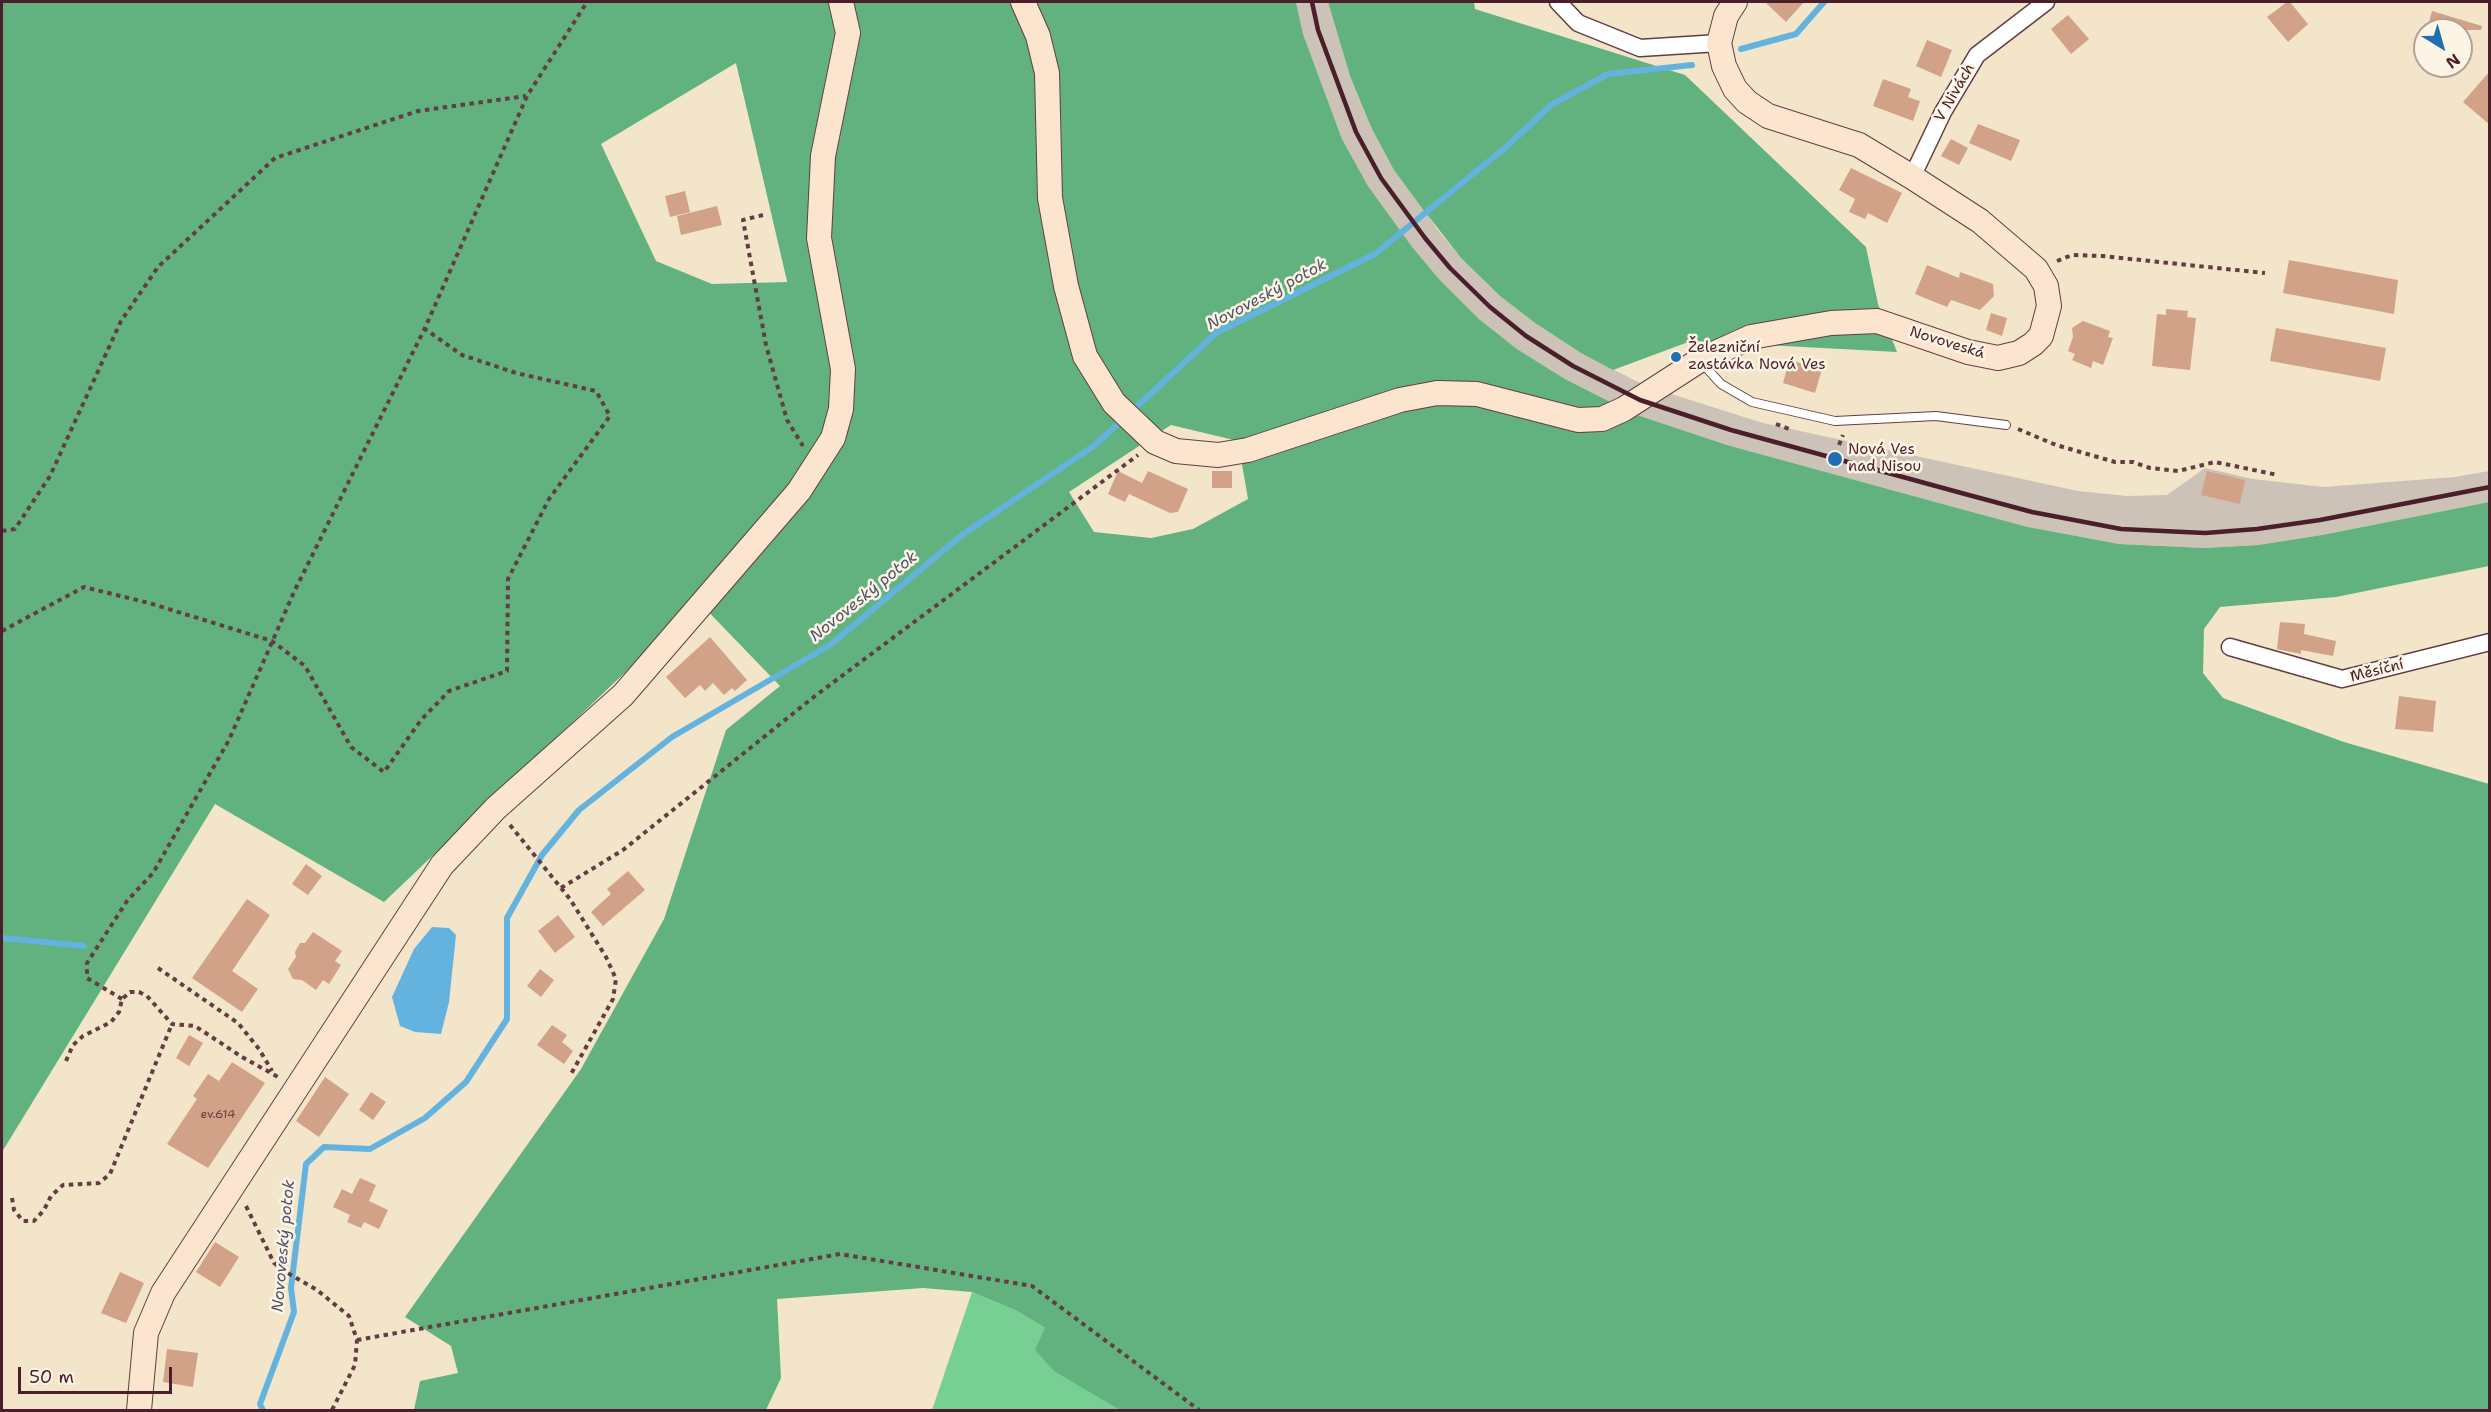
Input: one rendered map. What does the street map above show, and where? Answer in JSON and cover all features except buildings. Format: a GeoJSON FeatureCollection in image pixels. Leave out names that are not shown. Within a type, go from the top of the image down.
{"type":"FeatureCollection","features":[{"type":"Feature","properties":{"kind":"street"},"geometry":{"type":"LineString","coordinates":[[139,1410],[146,1333],[158,1303],[234,1181],[442,865],[496,808],[623,695],[799,490],[833,438],[843,394],[843,369],[819,238],[824,156],[848,33],[841,2]]}},
{"type":"Feature","properties":{"kind":"street"},"geometry":{"type":"LineString","coordinates":[[1023,2],[1038,36],[1047,73],[1050,198],[1065,286],[1085,356],[1114,403],[1155,442]]}},
{"type":"Feature","properties":{"kind":"street"},"geometry":{"type":"LineString","coordinates":[[1558,2],[1578,23],[1640,48],[1719,43],[1726,16],[1735,2]]}},
{"type":"Feature","properties":{"kind":"street","name":"V Nivách"},"geometry":{"type":"LineString","coordinates":[[1912,177],[1943,112],[1977,55],[2046,2]]}},
{"type":"Feature","properties":{"kind":"street","name":"Novoveská"},"geometry":{"type":"LineString","coordinates":[[1155,442],[1176,451],[1218,455],[1248,450],[1400,400],[1457,392],[1502,399],[1578,420],[1592,421],[1611,416],[1700,360],[1751,337],[1831,322],[1877,321],[1968,352],[1998,358],[2019,353],[2041,336],[2047,321],[2049,306],[2046,286],[2037,269],[1980,221],[1859,145],[1768,116],[1748,102],[1735,89],[1724,66],[1719,43]]}},
{"type":"Feature","properties":{"kind":"street","name":"Měsíční"},"geometry":{"type":"LineString","coordinates":[[2230,647],[2342,679],[2490,642]]}},
{"type":"Feature","properties":{"kind":"lane"},"geometry":{"type":"LineString","coordinates":[[1700,360],[1721,384],[1744,398],[1835,421],[1936,416],[2006,425]]}},
{"type":"Feature","properties":{"kind":"path"},"geometry":{"type":"LineString","coordinates":[[122,999],[87,978],[87,963],[127,901],[153,873],[229,740],[272,641],[425,328],[527,96],[587,2]]}},
{"type":"Feature","properties":{"kind":"path"},"geometry":{"type":"LineString","coordinates":[[2,531],[15,529],[50,476],[121,321],[158,267],[275,158],[418,111],[527,96]]}},
{"type":"Feature","properties":{"kind":"path"},"geometry":{"type":"LineString","coordinates":[[763,215],[743,220],[766,345],[786,420],[816,466]]}},
{"type":"Feature","properties":{"kind":"path"},"geometry":{"type":"LineString","coordinates":[[2037,269],[2072,255],[2265,273]]}},
{"type":"Feature","properties":{"kind":"path"},"geometry":{"type":"LineString","coordinates":[[2,631],[84,587],[149,603],[272,641],[304,666],[351,747],[384,772],[422,720],[449,691],[507,671],[508,579],[549,499],[610,416],[596,390],[516,373],[462,355],[425,328]]}},
{"type":"Feature","properties":{"kind":"path"},"geometry":{"type":"LineString","coordinates":[[2006,425],[2056,445],[2115,462],[2133,462],[2150,468],[2178,471],[2215,462],[2278,475]]}},
{"type":"Feature","properties":{"kind":"path"},"geometry":{"type":"LineString","coordinates":[[561,888],[623,850],[815,696],[1155,442]]}},
{"type":"Feature","properties":{"kind":"path"},"geometry":{"type":"LineString","coordinates":[[496,808],[561,888],[606,957],[616,979],[613,999],[571,1074]]}},
{"type":"Feature","properties":{"kind":"path"},"geometry":{"type":"LineString","coordinates":[[158,968],[238,1023],[259,1049],[272,1072]]}},
{"type":"Feature","properties":{"kind":"path"},"geometry":{"type":"LineString","coordinates":[[66,1061],[73,1045],[83,1036],[111,1022],[119,1012],[122,999],[130,992],[140,992],[147,996],[172,1024],[195,1026],[242,1057],[272,1072],[295,1089]]}},
{"type":"Feature","properties":{"kind":"path"},"geometry":{"type":"LineString","coordinates":[[12,1198],[14,1210],[23,1221],[34,1221],[44,1210],[51,1196],[63,1185],[99,1183],[110,1174],[172,1024]]}},
{"type":"Feature","properties":{"kind":"path"},"geometry":{"type":"LineString","coordinates":[[234,1181],[274,1263],[284,1272],[318,1290],[349,1316],[357,1340],[355,1365],[332,1410]]}},
{"type":"Feature","properties":{"kind":"path"},"geometry":{"type":"LineString","coordinates":[[357,1340],[840,1254],[1032,1286],[1199,1410]]}},
{"type":"Feature","properties":{"kind":"shaded area"},"geometry":{"type":"Polygon","coordinates":[[[1296,2],[1328,2],[1350,76],[1370,126],[1437,229],[1461,258],[1500,296],[1535,323],[1581,353],[1646,386],[1763,423],[2078,491],[2127,496],[2167,495],[2205,468],[2253,479],[2323,487],[2455,477],[2489,471],[2489,502],[2322,535],[2258,545],[2205,548],[2119,544],[2028,527],[1727,445],[1634,414],[1565,379],[1517,349],[1479,319],[1439,279],[1413,248],[1368,186],[1342,139],[1303,34],[1296,2]]]}},
{"type":"Feature","properties":{"kind":"green space"},"geometry":{"type":"Polygon","coordinates":[[[2,2],[1296,2],[1303,34],[1342,139],[1368,186],[1413,248],[1439,279],[1479,319],[1517,349],[1565,379],[1634,414],[1727,445],[2028,527],[2119,544],[2205,548],[2258,545],[2322,535],[2489,502],[2489,566],[2336,597],[2220,607],[2204,629],[2203,673],[2223,698],[2344,742],[2489,784],[2489,1410],[1120,1410],[1054,1371],[1035,1350],[1045,1328],[1017,1311],[972,1292],[923,1288],[777,1299],[781,1378],[766,1410],[414,1410],[420,1381],[458,1373],[451,1346],[405,1317],[581,1069],[664,919],[726,730],[780,686],[699,602],[384,902],[215,804],[2,1152],[2,2]],[[736,63],[601,144],[656,261],[712,284],[787,282],[787,281],[736,63]],[[1171,425],[1069,492],[1094,532],[1151,538],[1193,529],[1248,499],[1238,441],[1171,425]]]}},
{"type":"Feature","properties":{"kind":"green space"},"geometry":{"type":"Polygon","coordinates":[[[1328,2],[1474,2],[1475,9],[1685,75],[1866,247],[1878,304],[1897,352],[1691,341],[1613,370],[1581,353],[1535,323],[1500,296],[1461,258],[1394,170],[1370,125],[1350,76],[1328,2]]]}},
{"type":"Feature","properties":{"kind":"green space"},"geometry":{"type":"Polygon","coordinates":[[[972,1292],[1017,1311],[1045,1328],[1104,1400],[1120,1410],[932,1410],[972,1292]]]}},
{"type":"Feature","properties":{"kind":"water"},"geometry":{"type":"Polygon","coordinates":[[[432,927],[449,928],[456,935],[449,1002],[441,1034],[415,1032],[400,1026],[392,997],[414,949],[432,927]]]}},
{"type":"Feature","properties":{"kind":"waterway","name":"Novoveský potok"},"geometry":{"type":"LineString","coordinates":[[1741,49],[1796,34],[1824,2]]}},
{"type":"Feature","properties":{"kind":"waterway","name":"Novoveský potok"},"geometry":{"type":"LineString","coordinates":[[1131,412],[1216,333],[1375,254],[1506,147],[1551,105],[1608,74],[1692,65]]}},
{"type":"Feature","properties":{"kind":"waterway","name":"Novoveský potok"},"geometry":{"type":"LineString","coordinates":[[263,1410],[260,1404],[294,1312],[291,1288],[306,1164],[324,1147],[370,1149],[425,1118],[466,1082],[507,1019],[507,918],[542,855],[579,810],[672,737],[830,645],[962,535],[1095,445],[1123,419]]}},
{"type":"Feature","properties":{"kind":"waterway"},"geometry":{"type":"LineString","coordinates":[[2,938],[84,946]]}},
{"type":"Feature","properties":{"kind":"railway"},"geometry":{"type":"LineString","coordinates":[[1312,2],[1318,30],[1356,132],[1381,178],[1425,238],[1450,268],[1490,307],[1526,336],[1573,366],[1640,400],[1731,430],[2032,512],[2121,529],[2205,533],[2257,529],[2320,520],[2490,487]]}},
{"type":"Feature","properties":{"kind":"place","name":"Železniční zastávka Nová Ves"},"geometry":{"type":"Point","coordinates":[1676,357]}},
{"type":"Feature","properties":{"kind":"place","name":"Nová Ves nad Nisou"},"geometry":{"type":"Point","coordinates":[1835,459]}}]}
